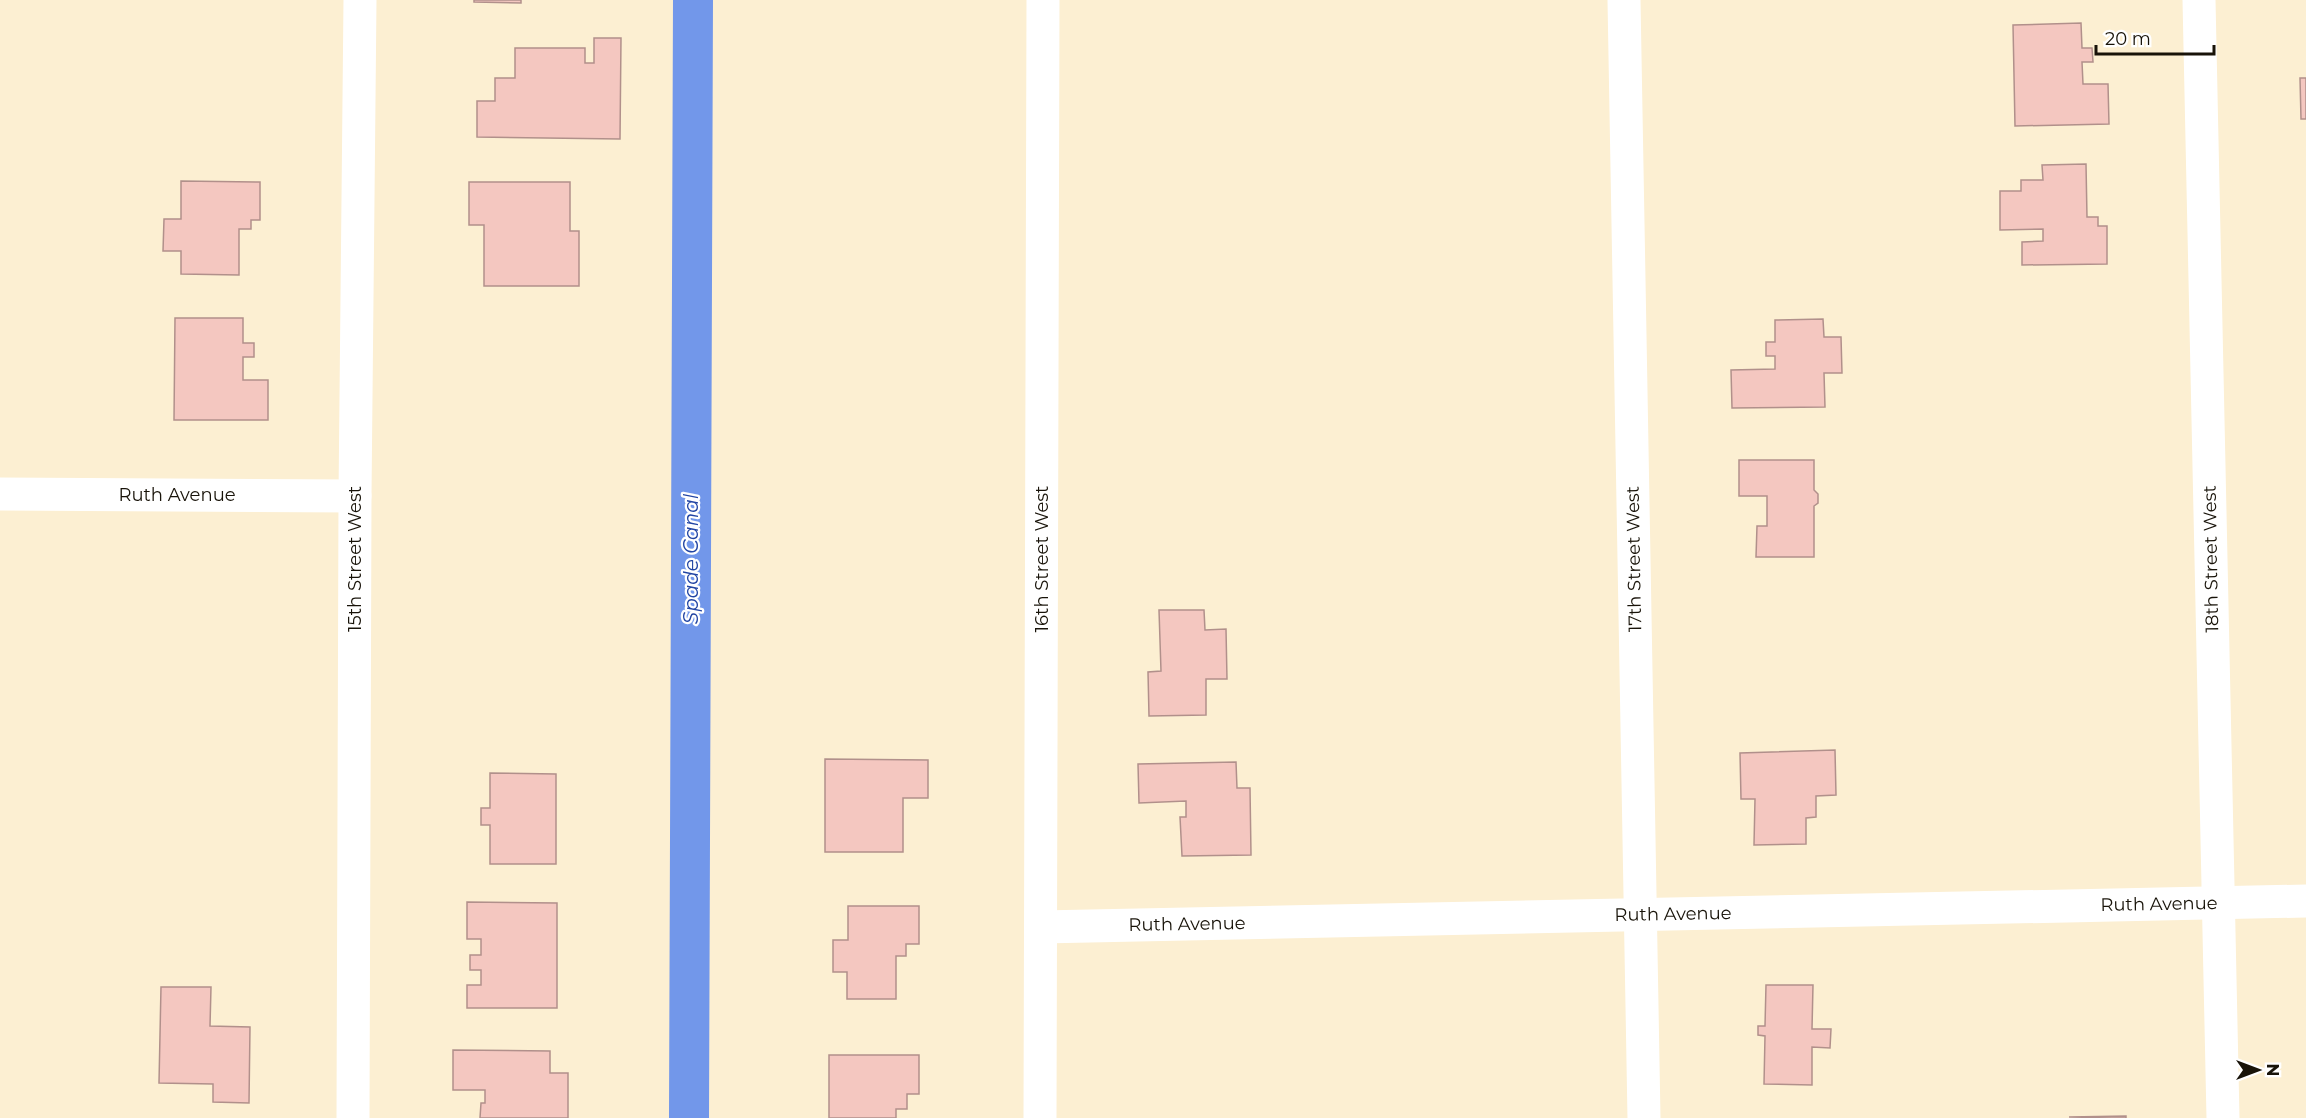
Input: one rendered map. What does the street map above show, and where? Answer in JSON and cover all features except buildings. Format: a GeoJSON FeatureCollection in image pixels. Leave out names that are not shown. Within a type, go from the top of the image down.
{"type":"FeatureCollection","features":[{"type":"Feature","properties":{"kind":"street","name":"15th Street West"},"geometry":{"type":"LineString","coordinates":[[353,1118],[355,496],[360,0]]}},
{"type":"Feature","properties":{"kind":"street","name":"16th Street West"},"geometry":{"type":"LineString","coordinates":[[1040,1118],[1043,0]]}},
{"type":"Feature","properties":{"kind":"street","name":"17th Street West"},"geometry":{"type":"LineString","coordinates":[[1624,0],[1644,1118]]}},
{"type":"Feature","properties":{"kind":"street","name":"18th Street West"},"geometry":{"type":"LineString","coordinates":[[2199,0],[2223,1118]]}},
{"type":"Feature","properties":{"kind":"street","name":"Ruth Avenue"},"geometry":{"type":"LineString","coordinates":[[0,494],[355,496]]}},
{"type":"Feature","properties":{"kind":"street","name":"Ruth Avenue"},"geometry":{"type":"LineString","coordinates":[[1041,927],[2306,901]]}},
{"type":"Feature","properties":{"kind":"waterway","name":"Spade Canal"},"geometry":{"type":"LineString","coordinates":[[689,1118],[693,0]]}}]}
